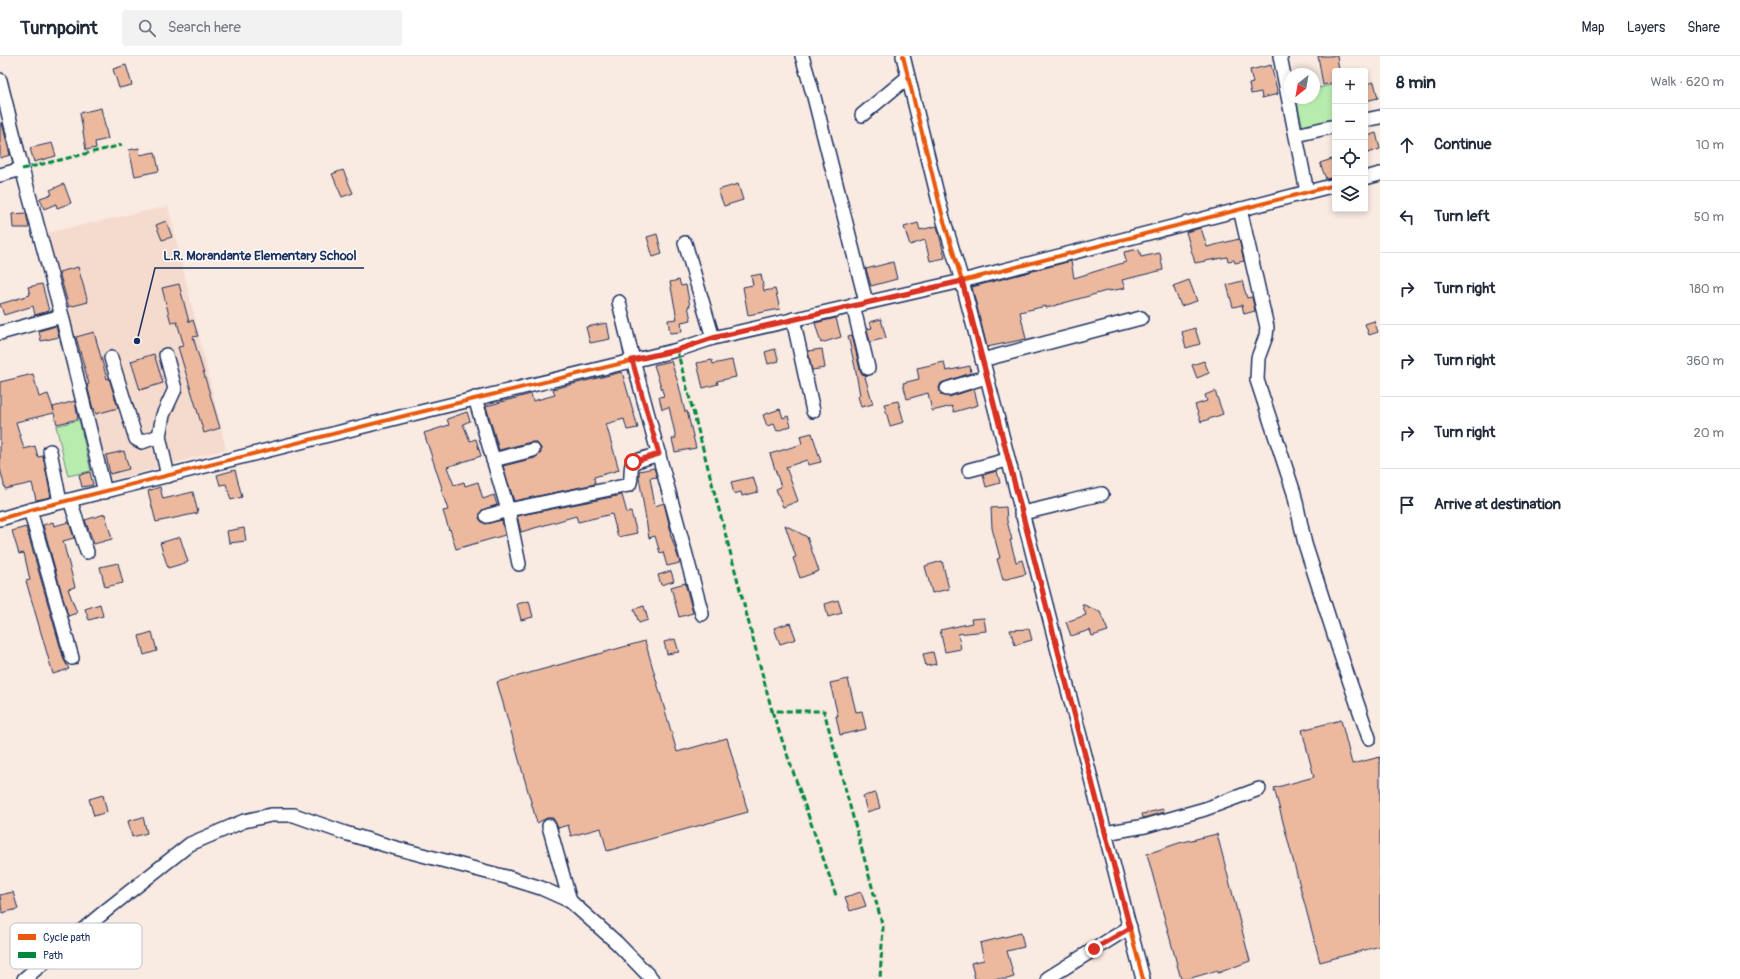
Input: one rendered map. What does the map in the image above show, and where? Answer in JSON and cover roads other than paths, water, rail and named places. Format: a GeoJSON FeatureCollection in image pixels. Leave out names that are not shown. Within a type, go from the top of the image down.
{"type":"FeatureCollection","features":[{"type":"Feature","properties":{"kind":"street"},"geometry":{"type":"LineString","coordinates":[[802,56],[814,97],[866,302]]}},
{"type":"Feature","properties":{"kind":"street"},"geometry":{"type":"LineString","coordinates":[[903,56],[943,218],[962,281],[1007,460],[1143,979]]}},
{"type":"Feature","properties":{"kind":"street"},"geometry":{"type":"LineString","coordinates":[[1280,56],[1307,192]]}},
{"type":"Feature","properties":{"kind":"street"},"geometry":{"type":"LineString","coordinates":[[862,115],[908,77]]}},
{"type":"Feature","properties":{"kind":"street"},"geometry":{"type":"LineString","coordinates":[[0,84],[62,316],[105,492]]}},
{"type":"Feature","properties":{"kind":"street"},"geometry":{"type":"LineString","coordinates":[[1368,119],[1380,117]]}},
{"type":"Feature","properties":{"kind":"street"},"geometry":{"type":"LineString","coordinates":[[1296,135],[1332,127]]}},
{"type":"Feature","properties":{"kind":"street"},"geometry":{"type":"LineString","coordinates":[[0,175],[22,170]]}},
{"type":"Feature","properties":{"kind":"street"},"geometry":{"type":"LineString","coordinates":[[1368,177],[1380,174]]}},
{"type":"Feature","properties":{"kind":"street"},"geometry":{"type":"LineString","coordinates":[[0,519],[65,501],[475,398],[677,350],[713,338],[962,281],[1332,186]]}},
{"type":"Feature","properties":{"kind":"street"},"geometry":{"type":"LineString","coordinates":[[1240,209],[1267,327],[1266,336],[1258,358],[1257,380],[1294,493],[1305,544],[1369,738]]}},
{"type":"Feature","properties":{"kind":"street"},"geometry":{"type":"LineString","coordinates":[[685,243],[713,338]]}},
{"type":"Feature","properties":{"kind":"street"},"geometry":{"type":"LineString","coordinates":[[619,302],[632,360],[702,614]]}},
{"type":"Feature","properties":{"kind":"street"},"geometry":{"type":"LineString","coordinates":[[853,305],[868,368]]}},
{"type":"Feature","properties":{"kind":"street"},"geometry":{"type":"LineString","coordinates":[[0,333],[62,316]]}},
{"type":"Feature","properties":{"kind":"street"},"geometry":{"type":"LineString","coordinates":[[982,360],[1141,318]]}},
{"type":"Feature","properties":{"kind":"street"},"geometry":{"type":"LineString","coordinates":[[793,319],[813,411]]}},
{"type":"Feature","properties":{"kind":"street"},"geometry":{"type":"LineString","coordinates":[[166,355],[175,389],[163,415],[159,436],[168,476]]}},
{"type":"Feature","properties":{"kind":"street"},"geometry":{"type":"LineString","coordinates":[[111,358],[136,439],[142,442],[159,436]]}},
{"type":"Feature","properties":{"kind":"street"},"geometry":{"type":"LineString","coordinates":[[948,389],[986,377]]}},
{"type":"Feature","properties":{"kind":"street"},"geometry":{"type":"LineString","coordinates":[[475,398],[508,510],[519,564]]}},
{"type":"Feature","properties":{"kind":"street"},"geometry":{"type":"LineString","coordinates":[[493,460],[533,450]]}},
{"type":"Feature","properties":{"kind":"street"},"geometry":{"type":"LineString","coordinates":[[50,451],[65,501],[87,552]]}},
{"type":"Feature","properties":{"kind":"street"},"geometry":{"type":"LineString","coordinates":[[487,516],[508,510],[629,485],[631,481],[631,466],[633,462],[659,454]]}},
{"type":"Feature","properties":{"kind":"street"},"geometry":{"type":"LineString","coordinates":[[969,470],[1007,460]]}},
{"type":"Feature","properties":{"kind":"street"},"geometry":{"type":"LineString","coordinates":[[1021,512],[1049,508],[1068,501],[1102,494]]}},
{"type":"Feature","properties":{"kind":"street"},"geometry":{"type":"LineString","coordinates":[[30,510],[72,658]]}},
{"type":"Feature","properties":{"kind":"street"},"geometry":{"type":"LineString","coordinates":[[1104,833],[1153,824],[1206,809],[1259,789]]}},
{"type":"Feature","properties":{"kind":"street"},"geometry":{"type":"LineString","coordinates":[[91,923],[190,844],[244,821],[271,815],[294,815],[385,845],[542,888],[570,901],[617,943],[652,979]]}},
{"type":"Feature","properties":{"kind":"street"},"geometry":{"type":"LineString","coordinates":[[549,826],[570,901]]}},
{"type":"Feature","properties":{"kind":"street"},"geometry":{"type":"LineString","coordinates":[[1048,978],[1130,928]]}},
{"type":"Feature","properties":{"kind":"street"},"geometry":{"type":"LineString","coordinates":[[24,979],[36,969]]}},
{"type":"Feature","properties":{"kind":"place","name":"L.R. Morandante Elementary School"},"geometry":{"type":"Point","coordinates":[137,341]}}]}
